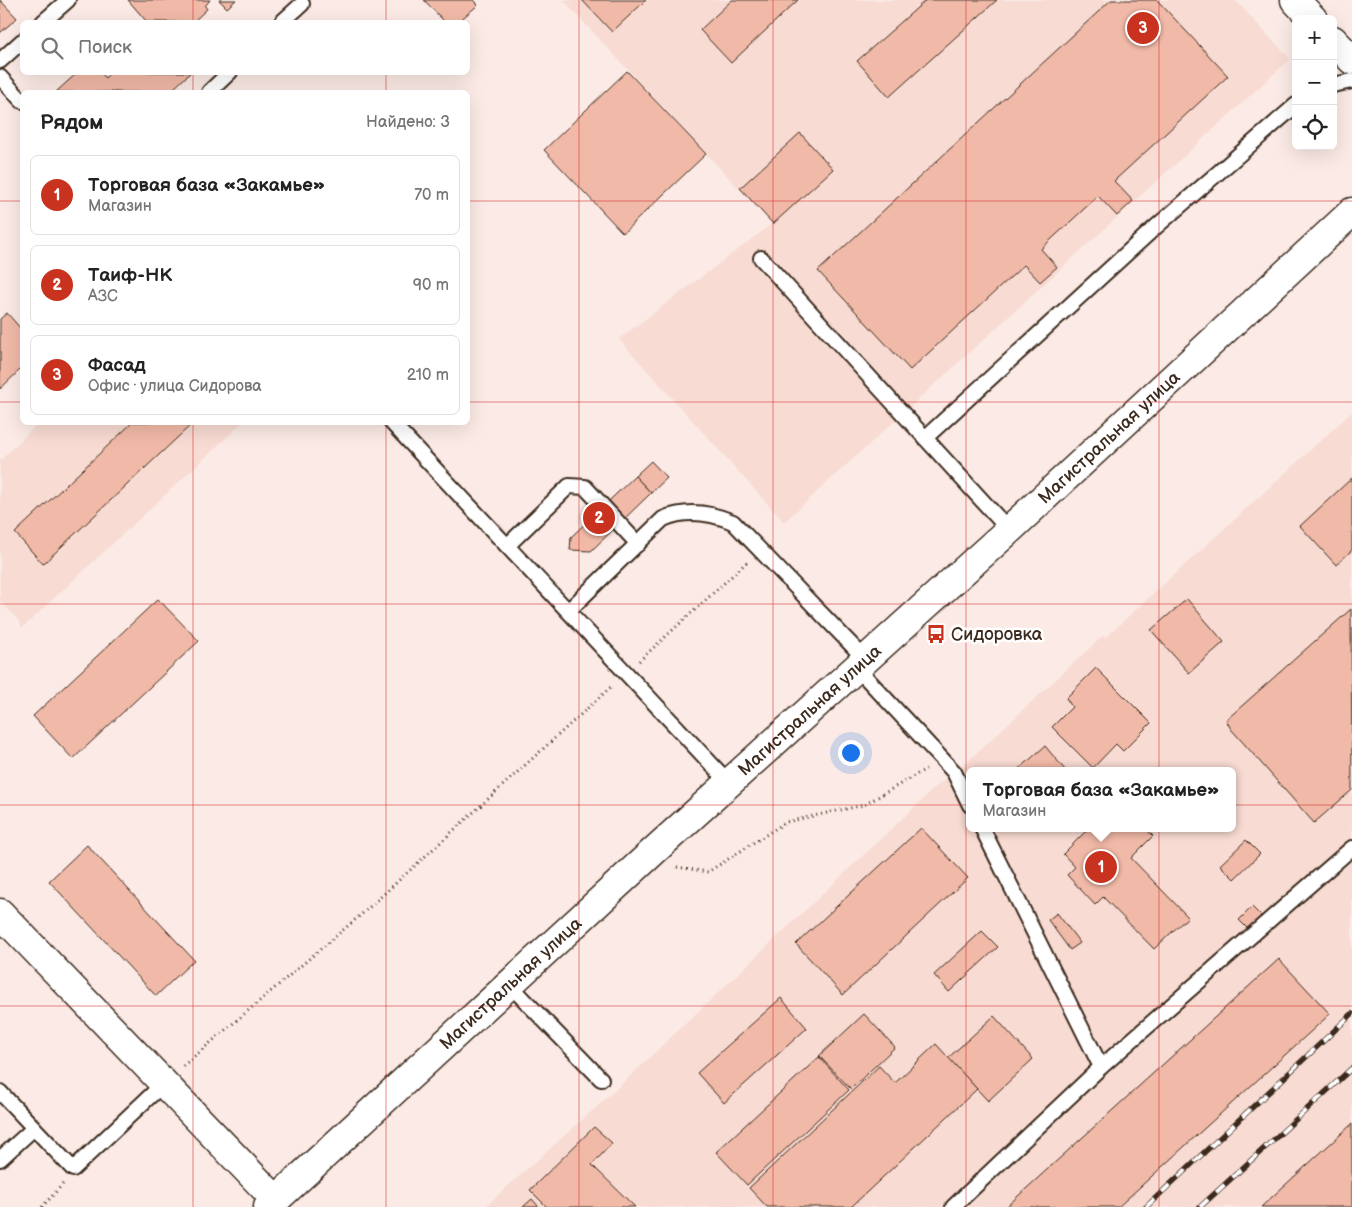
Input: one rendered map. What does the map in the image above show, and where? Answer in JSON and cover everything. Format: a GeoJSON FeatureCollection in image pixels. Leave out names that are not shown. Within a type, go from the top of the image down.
{"type":"FeatureCollection","features":[{"type":"Feature","properties":{"kind":"main road"},"geometry":{"type":"LineString","coordinates":[[1295,0],[1309,15]]}},
{"type":"Feature","properties":{"kind":"main road"},"geometry":{"type":"LineString","coordinates":[[1337,44],[1352,60]]}},
{"type":"Feature","properties":{"kind":"main road","name":"Магистральная улица"},"geometry":{"type":"LineString","coordinates":[[272,1204],[509,984],[1009,530],[1352,212]]}},
{"type":"Feature","properties":{"kind":"main road"},"geometry":{"type":"LineString","coordinates":[[0,913],[164,1082],[272,1204]]}},
{"type":"Feature","properties":{"kind":"lane"},"geometry":{"type":"LineString","coordinates":[[45,20],[68,0]]}},
{"type":"Feature","properties":{"kind":"lane"},"geometry":{"type":"LineString","coordinates":[[284,20],[302,4]]}},
{"type":"Feature","properties":{"kind":"lane"},"geometry":{"type":"LineString","coordinates":[[0,61],[20,43]]}},
{"type":"Feature","properties":{"kind":"lane"},"geometry":{"type":"LineString","coordinates":[[211,90],[227,75]]}},
{"type":"Feature","properties":{"kind":"lane"},"geometry":{"type":"LineString","coordinates":[[0,77],[20,98]]}},
{"type":"Feature","properties":{"kind":"lane"},"geometry":{"type":"LineString","coordinates":[[1337,83],[1352,81]]}},
{"type":"Feature","properties":{"kind":"lane"},"geometry":{"type":"LineString","coordinates":[[925,438],[1150,232],[1295,105]]}},
{"type":"Feature","properties":{"kind":"lane"},"geometry":{"type":"LineString","coordinates":[[761,258],[1009,530]]}},
{"type":"Feature","properties":{"kind":"lane"},"geometry":{"type":"LineString","coordinates":[[394,425],[729,783]]}},
{"type":"Feature","properties":{"kind":"lane"},"geometry":{"type":"LineString","coordinates":[[507,546],[569,486],[577,485],[585,487],[638,544]]}},
{"type":"Feature","properties":{"kind":"lane"},"geometry":{"type":"LineString","coordinates":[[568,611],[663,519],[693,513],[711,514],[733,522],[861,664],[941,760],[954,772],[966,797]]}},
{"type":"Feature","properties":{"kind":"lane"},"geometry":{"type":"LineString","coordinates":[[984,832],[1100,1067]]}},
{"type":"Feature","properties":{"kind":"lane"},"geometry":{"type":"LineString","coordinates":[[953,1207],[1100,1067],[1352,848]]}},
{"type":"Feature","properties":{"kind":"lane"},"geometry":{"type":"LineString","coordinates":[[509,984],[601,1079]]}},
{"type":"Feature","properties":{"kind":"lane"},"geometry":{"type":"LineString","coordinates":[[0,1092],[73,1169],[164,1082]]}},
{"type":"Feature","properties":{"kind":"lane"},"geometry":{"type":"LineString","coordinates":[[0,1159],[34,1128]]}},
{"type":"Feature","properties":{"kind":"path"},"geometry":{"type":"LineString","coordinates":[[164,1082],[363,913],[760,550]]}},
{"type":"Feature","properties":{"kind":"path"},"geometry":{"type":"LineString","coordinates":[[671,866],[708,872],[786,822],[864,805],[941,760]]}},
{"type":"Feature","properties":{"kind":"path"},"geometry":{"type":"LineString","coordinates":[[42,1207],[57,1193],[73,1169]]}},
{"type":"Feature","properties":{"kind":"shaded area"},"geometry":{"type":"Polygon","coordinates":[[[563,0],[1235,0],[1290,59],[784,522],[619,339],[772,224],[563,0]]]}},
{"type":"Feature","properties":{"kind":"shaded area"},"geometry":{"type":"Polygon","coordinates":[[[1352,412],[1352,1207],[485,1207],[609,1096],[939,784],[968,761],[1103,636],[1105,638],[1352,412]]]}},
{"type":"Feature","properties":{"kind":"shaded area"},"geometry":{"type":"Polygon","coordinates":[[[36,425],[240,425],[22,628],[19,621],[0,600],[0,461],[36,425]]]}},
{"type":"Feature","properties":{"kind":"building"},"geometry":{"type":"Polygon","coordinates":[[[0,0],[17,18],[0,33],[0,0]]]}},
{"type":"Feature","properties":{"kind":"building"},"geometry":{"type":"Polygon","coordinates":[[[128,0],[210,0],[205,6],[207,9],[195,20],[145,20],[128,0]]]}},
{"type":"Feature","properties":{"kind":"building"},"geometry":{"type":"Polygon","coordinates":[[[219,0],[236,0],[227,8],[219,0]]]}},
{"type":"Feature","properties":{"kind":"building"},"geometry":{"type":"Polygon","coordinates":[[[424,0],[473,0],[478,5],[460,20],[443,20],[424,0]]]}},
{"type":"Feature","properties":{"kind":"building"},"geometry":{"type":"Polygon","coordinates":[[[582,0],[646,0],[612,32],[582,0]]]}},
{"type":"Feature","properties":{"kind":"building"},"geometry":{"type":"Polygon","coordinates":[[[732,0],[798,0],[731,63],[700,30],[732,0]]]}},
{"type":"Feature","properties":{"kind":"building"},"geometry":{"type":"Polygon","coordinates":[[[926,0],[997,0],[889,97],[857,61],[926,0]]]}},
{"type":"Feature","properties":{"kind":"building"},"geometry":{"type":"Polygon","coordinates":[[[1111,0],[1157,0],[1228,76],[1114,181],[1133,201],[1117,216],[1098,196],[1041,249],[1057,267],[1040,282],[1024,265],[910,370],[818,271],[1111,0]]]}},
{"type":"Feature","properties":{"kind":"building"},"geometry":{"type":"Polygon","coordinates":[[[627,71],[706,154],[623,233],[544,150],[627,71]]]}},
{"type":"Feature","properties":{"kind":"building"},"geometry":{"type":"Polygon","coordinates":[[[75,75],[103,75],[105,78],[108,75],[188,75],[172,90],[58,90],[75,75]]]}},
{"type":"Feature","properties":{"kind":"building"},"geometry":{"type":"Polygon","coordinates":[[[800,133],[833,169],[773,224],[740,188],[800,133]]]}},
{"type":"Feature","properties":{"kind":"building"},"geometry":{"type":"Polygon","coordinates":[[[7,313],[20,328],[20,370],[0,389],[0,319],[7,313]]]}},
{"type":"Feature","properties":{"kind":"building"},"geometry":{"type":"Polygon","coordinates":[[[130,425],[191,425],[43,564],[15,533],[130,425]]]}},
{"type":"Feature","properties":{"kind":"building"},"geometry":{"type":"Polygon","coordinates":[[[651,461],[667,478],[651,493],[635,476],[651,461]]]}},
{"type":"Feature","properties":{"kind":"building"},"geometry":{"type":"Polygon","coordinates":[[[635,476],[651,493],[591,551],[570,550],[571,537],[635,476]]]}},
{"type":"Feature","properties":{"kind":"building"},"geometry":{"type":"Polygon","coordinates":[[[1352,478],[1352,550],[1336,565],[1300,526],[1352,478]]]}},
{"type":"Feature","properties":{"kind":"building"},"geometry":{"type":"Polygon","coordinates":[[[158,599],[199,641],[73,759],[33,716],[158,599]]]}},
{"type":"Feature","properties":{"kind":"building"},"geometry":{"type":"Polygon","coordinates":[[[1187,599],[1224,642],[1189,673],[1151,630],[1187,599]]]}},
{"type":"Feature","properties":{"kind":"building"},"geometry":{"type":"Polygon","coordinates":[[[1351,609],[1352,790],[1314,823],[1231,729],[1226,720],[1351,609]]]}},
{"type":"Feature","properties":{"kind":"building"},"geometry":{"type":"Polygon","coordinates":[[[1096,668],[1151,723],[1123,751],[1116,744],[1092,767],[1052,727],[1072,707],[1066,698],[1096,668]]]}},
{"type":"Feature","properties":{"kind":"building"},"geometry":{"type":"Polygon","coordinates":[[[1045,746],[1063,767],[1021,767],[1045,746]]]}},
{"type":"Feature","properties":{"kind":"building"},"geometry":{"type":"Polygon","coordinates":[[[921,828],[968,878],[843,995],[796,944],[921,828]]]}},
{"type":"Feature","properties":{"kind":"building"},"geometry":{"type":"Polygon","coordinates":[[[1085,832],[1149,832],[1153,836],[1131,858],[1188,917],[1154,949],[1103,897],[1095,905],[1067,875],[1075,867],[1063,854],[1085,832]]]}},
{"type":"Feature","properties":{"kind":"building"},"geometry":{"type":"Polygon","coordinates":[[[1246,840],[1260,854],[1234,879],[1220,865],[1246,840]]]}},
{"type":"Feature","properties":{"kind":"building"},"geometry":{"type":"Polygon","coordinates":[[[87,845],[194,960],[156,996],[49,881],[87,845]]]}},
{"type":"Feature","properties":{"kind":"building"},"geometry":{"type":"Polygon","coordinates":[[[1252,907],[1261,916],[1248,929],[1239,920],[1252,907]]]}},
{"type":"Feature","properties":{"kind":"building"},"geometry":{"type":"Polygon","coordinates":[[[1057,913],[1080,943],[1070,950],[1048,920],[1057,913]]]}},
{"type":"Feature","properties":{"kind":"building"},"geometry":{"type":"Polygon","coordinates":[[[982,931],[998,947],[949,992],[934,975],[982,931]]]}},
{"type":"Feature","properties":{"kind":"building"},"geometry":{"type":"Polygon","coordinates":[[[1279,959],[1330,1014],[1118,1207],[1006,1207],[1279,959]]]}},
{"type":"Feature","properties":{"kind":"building"},"geometry":{"type":"Polygon","coordinates":[[[781,998],[807,1028],[724,1103],[697,1073],[781,998]]]}},
{"type":"Feature","properties":{"kind":"building"},"geometry":{"type":"Polygon","coordinates":[[[864,1014],[895,1047],[851,1089],[819,1056],[864,1014]]]}},
{"type":"Feature","properties":{"kind":"building"},"geometry":{"type":"Polygon","coordinates":[[[994,1016],[1033,1059],[988,1101],[948,1058],[994,1016]]]}},
{"type":"Feature","properties":{"kind":"building"},"geometry":{"type":"Polygon","coordinates":[[[936,1044],[977,1089],[851,1207],[767,1207],[749,1188],[879,1066],[895,1083],[936,1044]]]}},
{"type":"Feature","properties":{"kind":"building"},"geometry":{"type":"Polygon","coordinates":[[[819,1057],[849,1090],[747,1185],[716,1152],[819,1057]]]}},
{"type":"Feature","properties":{"kind":"building"},"geometry":{"type":"Polygon","coordinates":[[[1352,1124],[1352,1207],[1261,1207],[1352,1124]]]}},
{"type":"Feature","properties":{"kind":"building"},"geometry":{"type":"Polygon","coordinates":[[[594,1127],[612,1143],[592,1165],[635,1207],[547,1207],[530,1190],[594,1127]]]}},
{"type":"Feature","properties":{"kind":"building"},"geometry":{"type":"Polygon","coordinates":[[[532,1199],[539,1207],[523,1207],[532,1199]]]}},
{"type":"Feature","properties":{"kind":"railway"},"geometry":{"type":"LineString","coordinates":[[1146,1207],[1352,1014]]}},
{"type":"Feature","properties":{"kind":"railway"},"geometry":{"type":"LineString","coordinates":[[1200,1207],[1352,1068]]}},
{"type":"Feature","properties":{"kind":"place","name":"Фасад"},"geometry":{"type":"Point","coordinates":[1143,28]}},
{"type":"Feature","properties":{"kind":"place","name":"Таиф-НК"},"geometry":{"type":"Point","coordinates":[599,518]}},
{"type":"Feature","properties":{"kind":"place","name":"Сидоровка"},"geometry":{"type":"Point","coordinates":[936,634]}},
{"type":"Feature","properties":{"kind":"place","name":"Торговая база «Закамье»"},"geometry":{"type":"Point","coordinates":[1101,867]}}]}
